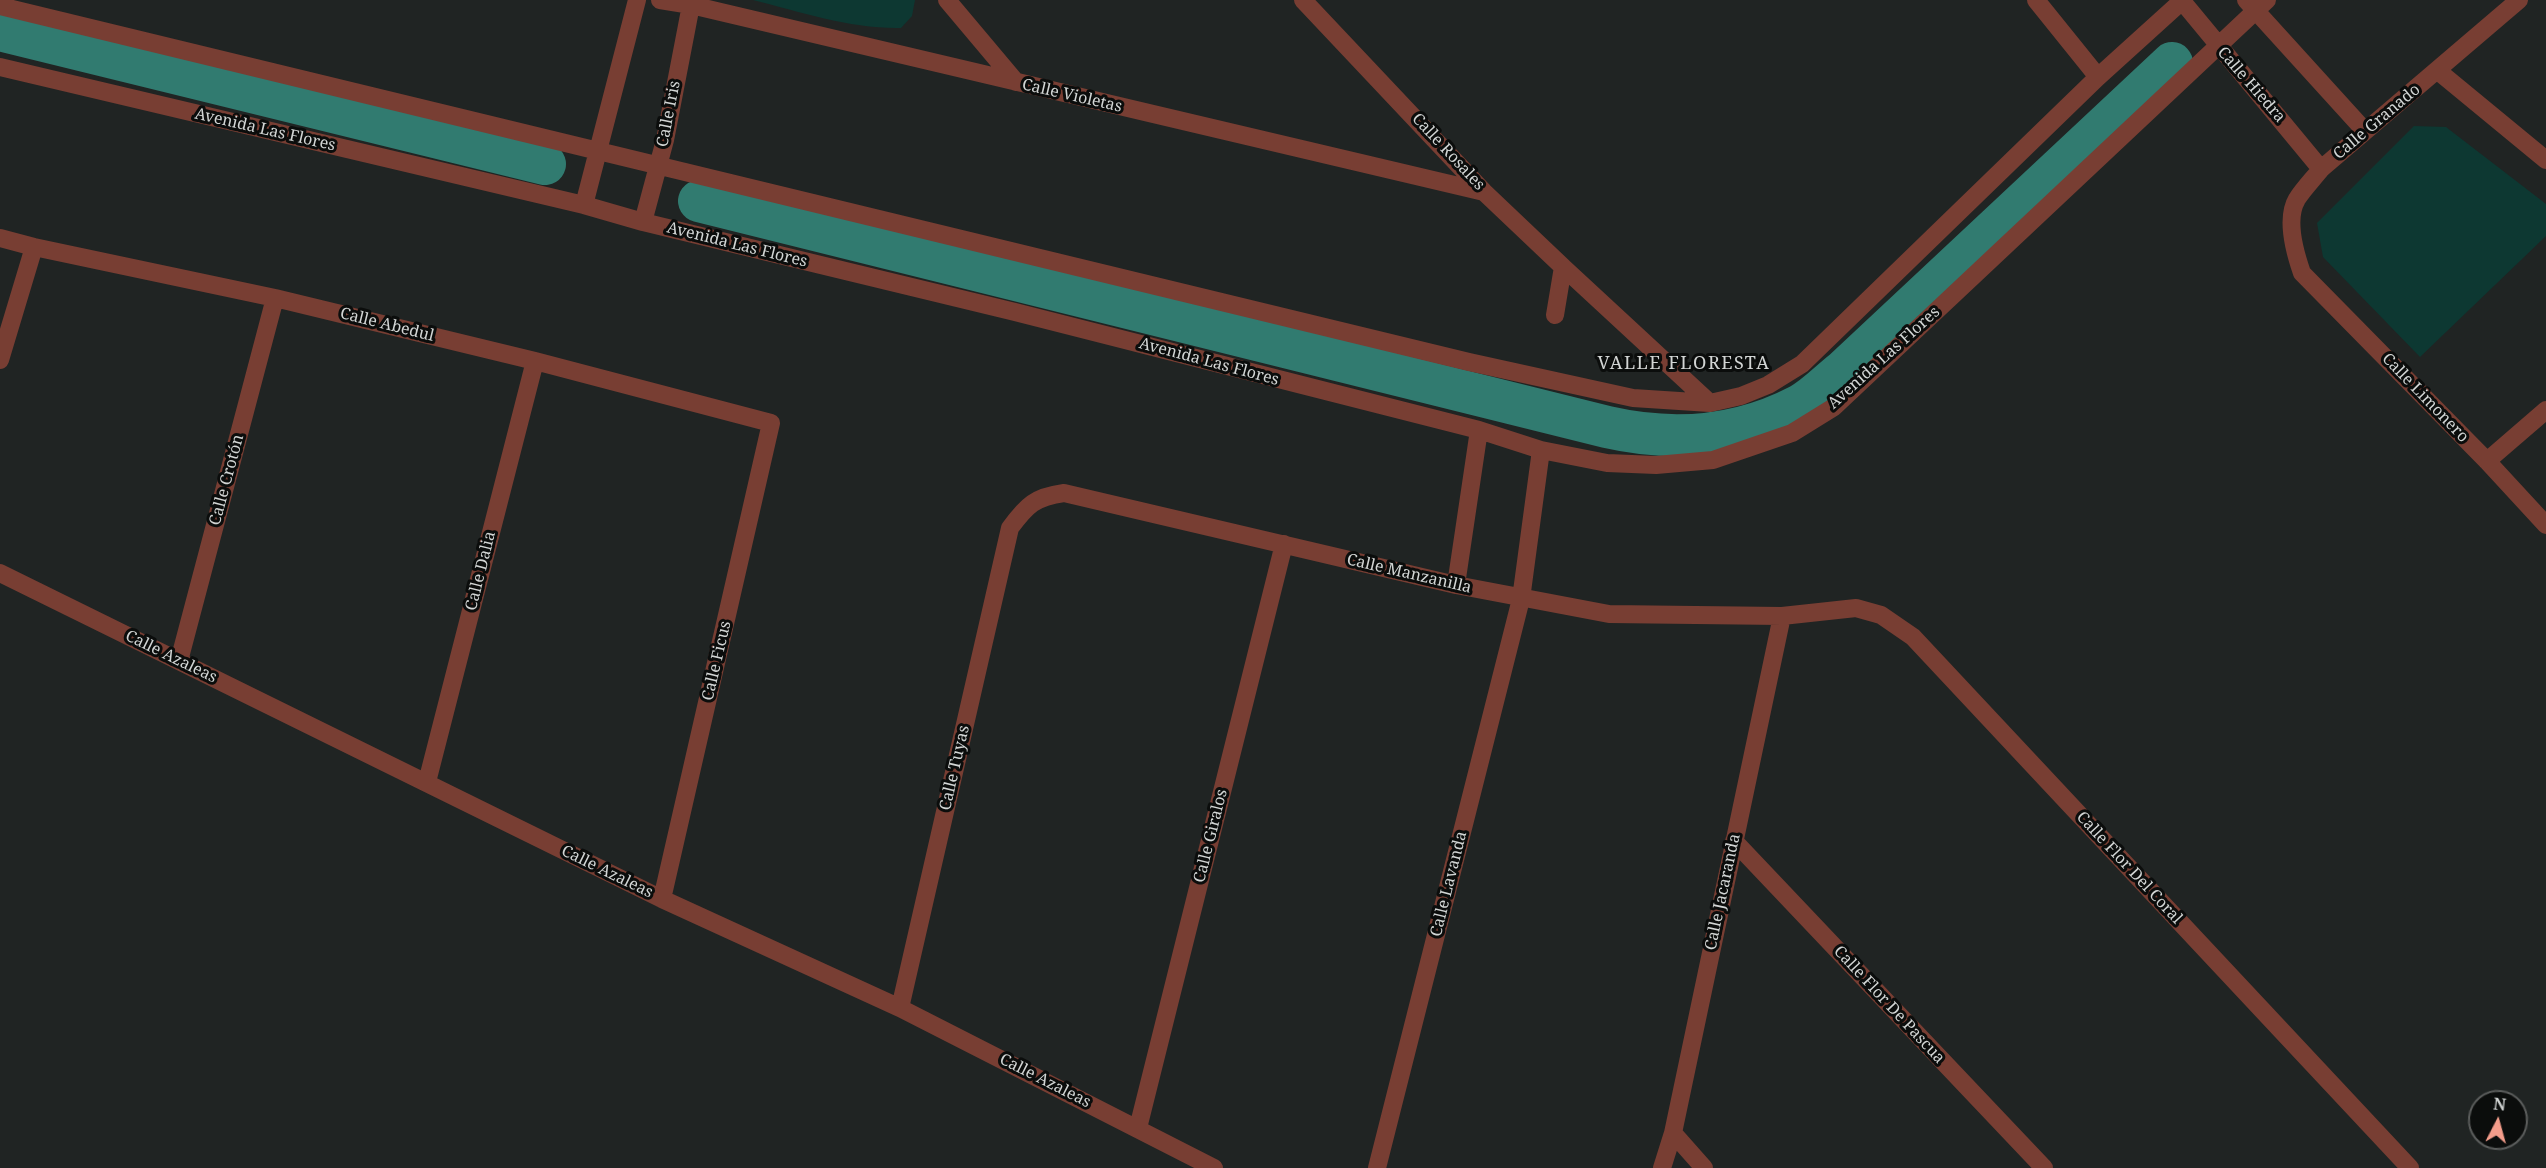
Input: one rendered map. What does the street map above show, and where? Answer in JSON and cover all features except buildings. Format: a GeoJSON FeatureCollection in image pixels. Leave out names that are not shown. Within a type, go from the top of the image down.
{"type":"FeatureCollection","features":[{"type":"Feature","properties":{"kind":"street"},"geometry":{"type":"LineString","coordinates":[[584,205],[637,0]]}},
{"type":"Feature","properties":{"kind":"street","name":"Calle Violetas"},"geometry":{"type":"LineString","coordinates":[[660,0],[691,5],[1484,192]]}},
{"type":"Feature","properties":{"kind":"street"},"geometry":{"type":"LineString","coordinates":[[947,0],[1016,82]]}},
{"type":"Feature","properties":{"kind":"street","name":"Calle Rosales"},"geometry":{"type":"LineString","coordinates":[[1303,0],[1484,192],[1710,403]]}},
{"type":"Feature","properties":{"kind":"street"},"geometry":{"type":"LineString","coordinates":[[2036,0],[2098,77]]}},
{"type":"Feature","properties":{"kind":"street","name":"Calle Granado"},"geometry":{"type":"LineString","coordinates":[[2302,273],[2294,249],[2292,226],[2296,201],[2321,169],[2519,0]]}},
{"type":"Feature","properties":{"kind":"street"},"geometry":{"type":"LineString","coordinates":[[0,6],[658,167],[1576,386],[1633,398],[1710,403],[1741,396],[1768,385],[1802,364],[2098,77],[2182,1]]}},
{"type":"Feature","properties":{"kind":"street","name":"Calle Hiedra"},"geometry":{"type":"LineString","coordinates":[[2182,1],[2321,169]]}},
{"type":"Feature","properties":{"kind":"street"},"geometry":{"type":"LineString","coordinates":[[2256,4],[2365,130]]}},
{"type":"Feature","properties":{"kind":"street","name":"Avenida Las Flores"},"geometry":{"type":"LineString","coordinates":[[0,67],[584,205],[643,222],[1015,312],[1479,430],[1541,450],[1607,463],[1656,465],[1713,460],[1792,434],[1834,406],[2114,146],[2217,46],[2256,4]]}},
{"type":"Feature","properties":{"kind":"street","name":"Calle Iris"},"geometry":{"type":"LineString","coordinates":[[643,222],[658,167],[691,5]]}},
{"type":"Feature","properties":{"kind":"street"},"geometry":{"type":"LineString","coordinates":[[2438,71],[2546,160]]}},
{"type":"Feature","properties":{"kind":"street","name":"Calle Abedul"},"geometry":{"type":"LineString","coordinates":[[0,238],[275,298],[535,361],[771,423]]}},
{"type":"Feature","properties":{"kind":"street"},"geometry":{"type":"LineString","coordinates":[[0,360],[34,247]]}},
{"type":"Feature","properties":{"kind":"street"},"geometry":{"type":"LineString","coordinates":[[1555,315],[1563,267]]}},
{"type":"Feature","properties":{"kind":"street","name":"Calle Limonero"},"geometry":{"type":"LineString","coordinates":[[2302,273],[2487,461],[2546,525]]}},
{"type":"Feature","properties":{"kind":"street","name":"Calle Crotón"},"geometry":{"type":"LineString","coordinates":[[179,661],[275,298]]}},
{"type":"Feature","properties":{"kind":"street","name":"Calle Dalia"},"geometry":{"type":"LineString","coordinates":[[427,782],[535,361]]}},
{"type":"Feature","properties":{"kind":"street"},"geometry":{"type":"LineString","coordinates":[[2487,461],[2546,410]]}},
{"type":"Feature","properties":{"kind":"street","name":"Calle Ficus"},"geometry":{"type":"LineString","coordinates":[[662,899],[771,423]]}},
{"type":"Feature","properties":{"kind":"street"},"geometry":{"type":"LineString","coordinates":[[1456,585],[1479,430]]}},
{"type":"Feature","properties":{"kind":"street","name":"Calle Lavanda"},"geometry":{"type":"LineString","coordinates":[[1377,1168],[1521,599],[1541,450]]}},
{"type":"Feature","properties":{"kind":"street","name":"Calle Manzanilla"},"geometry":{"type":"LineString","coordinates":[[1010,528],[1025,509],[1042,496],[1064,493],[1456,585],[1609,614],[1782,616],[1827,610]]}},
{"type":"Feature","properties":{"kind":"street","name":"Calle Tuyas"},"geometry":{"type":"LineString","coordinates":[[900,1008],[1010,528]]}},
{"type":"Feature","properties":{"kind":"street","name":"Calle Giralos"},"geometry":{"type":"LineString","coordinates":[[1138,1128],[1284,544]]}},
{"type":"Feature","properties":{"kind":"street","name":"Calle Azaleas"},"geometry":{"type":"LineString","coordinates":[[0,573],[662,899],[900,1008],[1214,1168]]}},
{"type":"Feature","properties":{"kind":"street","name":"Calle Flor Del Coral"},"geometry":{"type":"LineString","coordinates":[[1827,610],[1856,608],[1881,615],[1913,637],[2410,1168]]}},
{"type":"Feature","properties":{"kind":"street","name":"Calle Jacaranda"},"geometry":{"type":"LineString","coordinates":[[1662,1168],[1673,1133],[1782,616]]}},
{"type":"Feature","properties":{"kind":"street","name":"Calle Flor De Pascua"},"geometry":{"type":"LineString","coordinates":[[1734,841],[2044,1168]]}},
{"type":"Feature","properties":{"kind":"street"},"geometry":{"type":"LineString","coordinates":[[1673,1133],[1704,1168]]}},
{"type":"Feature","properties":{"kind":"green space"},"geometry":{"type":"Polygon","coordinates":[[[753,0],[915,0],[912,16],[901,28],[882,28],[845,23],[753,0]]]}},
{"type":"Feature","properties":{"kind":"green space"},"geometry":{"type":"Polygon","coordinates":[[[2414,126],[2446,127],[2546,204],[2546,236],[2420,357],[2323,257],[2317,223],[2414,126]]]}},
{"type":"Feature","properties":{"kind":"waterway"},"geometry":{"type":"LineString","coordinates":[[0,30],[545,164]]}},
{"type":"Feature","properties":{"kind":"waterway"},"geometry":{"type":"LineString","coordinates":[[699,201],[1607,427],[1656,434],[1705,434],[1730,430],[1777,416],[1817,394],[2172,63]]}},
{"type":"Feature","properties":{"kind":"district","name":"VALLE FLORESTA"},"geometry":{"type":"Point","coordinates":[1684,364]}}]}
